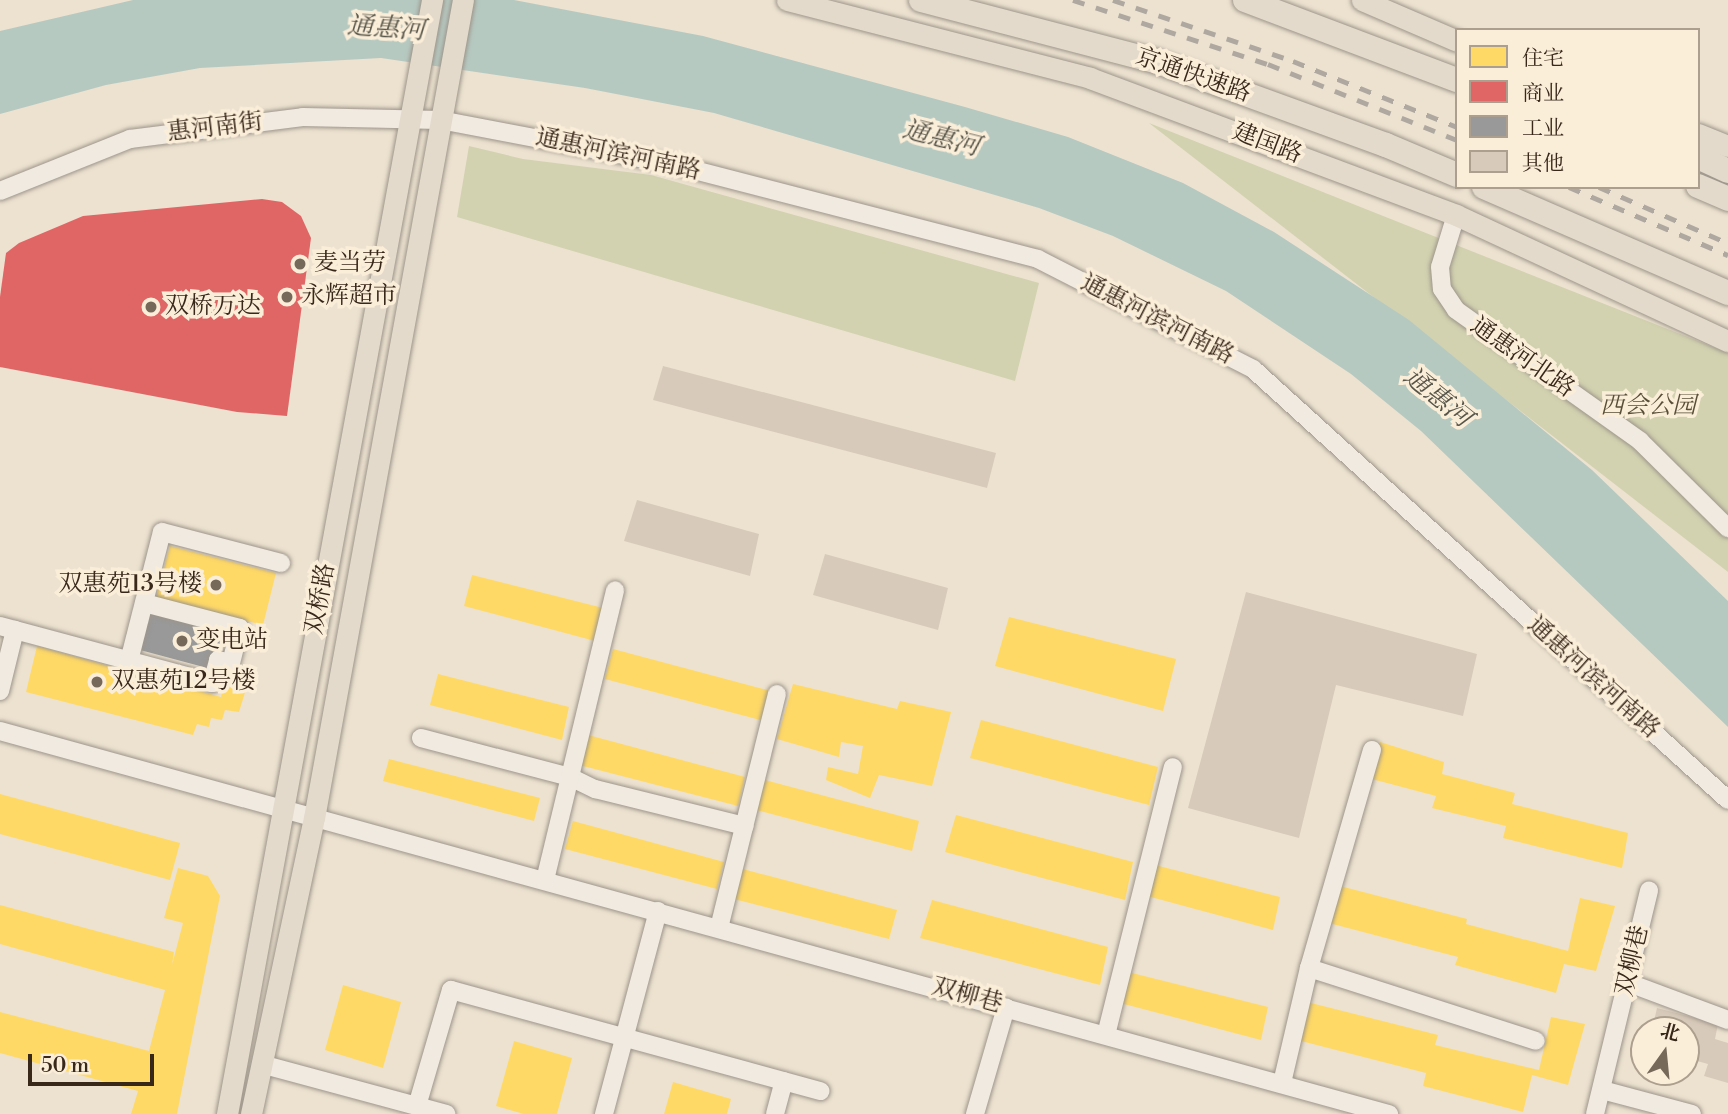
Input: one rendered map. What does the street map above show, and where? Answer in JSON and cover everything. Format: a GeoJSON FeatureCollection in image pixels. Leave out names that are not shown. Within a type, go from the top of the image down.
{"type":"FeatureCollection","features":[{"type":"Feature","properties":{"kind":"highway","name":"京通快速路"},"geometry":{"type":"LineString","coordinates":[[921,0],[1155,61],[1386,145],[1455,174]]}},
{"type":"Feature","properties":{"kind":"highway"},"geometry":{"type":"LineString","coordinates":[[1245,0],[1455,79]]}},
{"type":"Feature","properties":{"kind":"highway"},"geometry":{"type":"LineString","coordinates":[[1700,158],[1728,171]]}},
{"type":"Feature","properties":{"kind":"highway"},"geometry":{"type":"LineString","coordinates":[[1700,187],[1728,199]]}},
{"type":"Feature","properties":{"kind":"highway"},"geometry":{"type":"LineString","coordinates":[[1489,189],[1728,293]]}},
{"type":"Feature","properties":{"kind":"main road","name":"双桥路"},"geometry":{"type":"LineString","coordinates":[[227,1114],[284,811],[407,119],[418,86],[432,0]]}},
{"type":"Feature","properties":{"kind":"main road","name":"双桥路"},"geometry":{"type":"LineString","coordinates":[[251,1114],[314,818],[439,120],[463,0]]}},
{"type":"Feature","properties":{"kind":"main road","name":"建国路"},"geometry":{"type":"LineString","coordinates":[[787,0],[1090,78],[1456,215],[1728,341]]}},
{"type":"Feature","properties":{"kind":"main road"},"geometry":{"type":"LineString","coordinates":[[1362,0],[1455,40]]}},
{"type":"Feature","properties":{"kind":"main road"},"geometry":{"type":"LineString","coordinates":[[1700,135],[1728,146]]}},
{"type":"Feature","properties":{"kind":"street","name":"惠河南街"},"geometry":{"type":"LineString","coordinates":[[0,191],[130,139],[303,117],[439,120]]}},
{"type":"Feature","properties":{"kind":"street","name":"通惠河滨河南路"},"geometry":{"type":"LineString","coordinates":[[439,120],[671,164],[1038,259],[1253,369],[1728,800]]}},
{"type":"Feature","properties":{"kind":"street","name":"通惠河北路"},"geometry":{"type":"LineString","coordinates":[[1456,215],[1440,267],[1442,289],[1456,310],[1640,441],[1728,528]]}},
{"type":"Feature","properties":{"kind":"street"},"geometry":{"type":"LineString","coordinates":[[129,661],[162,532],[281,563]]}},
{"type":"Feature","properties":{"kind":"street"},"geometry":{"type":"LineString","coordinates":[[545,880],[615,590]]}},
{"type":"Feature","properties":{"kind":"street"},"geometry":{"type":"LineString","coordinates":[[0,691],[8,629],[212,683],[218,660],[231,663],[240,628],[144,603]]}},
{"type":"Feature","properties":{"kind":"street"},"geometry":{"type":"LineString","coordinates":[[719,928],[777,694]]}},
{"type":"Feature","properties":{"kind":"street","name":"双柳巷"},"geometry":{"type":"LineString","coordinates":[[0,731],[1389,1114]]}},
{"type":"Feature","properties":{"kind":"street"},"geometry":{"type":"LineString","coordinates":[[421,738],[570,777],[595,789],[744,826]]}},
{"type":"Feature","properties":{"kind":"street"},"geometry":{"type":"LineString","coordinates":[[1282,1083],[1308,968],[1372,750]]}},
{"type":"Feature","properties":{"kind":"street"},"geometry":{"type":"LineString","coordinates":[[1106,1035],[1173,766]]}},
{"type":"Feature","properties":{"kind":"street","name":"双柳巷"},"geometry":{"type":"LineString","coordinates":[[1595,1114],[1629,983],[1649,890]]}},
{"type":"Feature","properties":{"kind":"street"},"geometry":{"type":"LineString","coordinates":[[604,1114],[658,911]]}},
{"type":"Feature","properties":{"kind":"street"},"geometry":{"type":"LineString","coordinates":[[1308,968],[1536,1041]]}},
{"type":"Feature","properties":{"kind":"street"},"geometry":{"type":"LineString","coordinates":[[1629,983],[1728,1020]]}},
{"type":"Feature","properties":{"kind":"street"},"geometry":{"type":"LineString","coordinates":[[417,1106],[451,990],[820,1091]]}},
{"type":"Feature","properties":{"kind":"street"},"geometry":{"type":"LineString","coordinates":[[975,1114],[1006,1007]]}},
{"type":"Feature","properties":{"kind":"street"},"geometry":{"type":"LineString","coordinates":[[261,1064],[387,1106],[417,1106],[446,1114]]}},
{"type":"Feature","properties":{"kind":"street"},"geometry":{"type":"LineString","coordinates":[[775,1114],[783,1081]]}},
{"type":"Feature","properties":{"kind":"street"},"geometry":{"type":"LineString","coordinates":[[1602,1090],[1692,1114]]}},
{"type":"Feature","properties":{"kind":"green space","name":"西会公园"},"geometry":{"type":"Polygon","coordinates":[[[1149,123],[1728,353],[1728,572],[1149,123]]]}},
{"type":"Feature","properties":{"kind":"green space"},"geometry":{"type":"Polygon","coordinates":[[[469,146],[523,159],[651,175],[1039,283],[1015,381],[457,217],[469,146]]]}},
{"type":"Feature","properties":{"kind":"water","name":"通惠河"},"geometry":{"type":"Polygon","coordinates":[[[133,0],[514,0],[703,36],[965,107],[1068,137],[1183,183],[1274,232],[1409,320],[1592,470],[1728,601],[1728,727],[1421,431],[1351,374],[1226,291],[1113,236],[1039,208],[714,113],[585,88],[381,58],[200,68],[106,85],[0,114],[0,31],[133,0]]]}},
{"type":"Feature","properties":{"kind":"building: 住宅","name":"双惠苑13号楼"},"geometry":{"type":"Polygon","coordinates":[[[170,546],[276,573],[263,625],[156,598],[170,546]]]}},
{"type":"Feature","properties":{"kind":"building: 住宅"},"geometry":{"type":"Polygon","coordinates":[[[472,575],[603,608],[595,641],[464,606],[472,575]]]}},
{"type":"Feature","properties":{"kind":"building: 住宅"},"geometry":{"type":"Polygon","coordinates":[[[1009,617],[1176,659],[1163,711],[995,666],[1009,617]]]}},
{"type":"Feature","properties":{"kind":"building: 住宅","name":"双惠苑12号楼"},"geometry":{"type":"Polygon","coordinates":[[[37,646],[221,697],[229,667],[251,673],[239,712],[225,710],[222,720],[211,718],[209,727],[197,724],[193,735],[26,692],[37,646]]]}},
{"type":"Feature","properties":{"kind":"building: 住宅"},"geometry":{"type":"Polygon","coordinates":[[[613,649],[771,691],[764,721],[605,679],[613,649]]]}},
{"type":"Feature","properties":{"kind":"building: 住宅"},"geometry":{"type":"Polygon","coordinates":[[[438,674],[569,707],[562,740],[430,705],[438,674]]]}},
{"type":"Feature","properties":{"kind":"building: 住宅"},"geometry":{"type":"Polygon","coordinates":[[[793,684],[897,709],[900,701],[951,712],[932,786],[879,775],[870,798],[826,780],[828,767],[858,774],[863,746],[841,742],[839,757],[777,739],[793,684]]]}},
{"type":"Feature","properties":{"kind":"building: 住宅"},"geometry":{"type":"Polygon","coordinates":[[[981,720],[1158,767],[1149,805],[970,758],[981,720]]]}},
{"type":"Feature","properties":{"kind":"building: 住宅"},"geometry":{"type":"Polygon","coordinates":[[[588,735],[745,777],[738,806],[579,765],[588,735]]]}},
{"type":"Feature","properties":{"kind":"building: 住宅"},"geometry":{"type":"Polygon","coordinates":[[[1380,742],[1444,762],[1442,774],[1515,793],[1512,804],[1628,833],[1622,868],[1503,838],[1506,826],[1432,808],[1436,796],[1368,778],[1380,742]]]}},
{"type":"Feature","properties":{"kind":"building: 住宅"},"geometry":{"type":"Polygon","coordinates":[[[389,759],[540,798],[534,821],[383,781],[389,759]]]}},
{"type":"Feature","properties":{"kind":"building: 住宅"},"geometry":{"type":"Polygon","coordinates":[[[761,779],[919,821],[912,851],[753,809],[761,779]]]}},
{"type":"Feature","properties":{"kind":"building: 住宅"},"geometry":{"type":"Polygon","coordinates":[[[0,794],[180,843],[170,880],[0,834],[0,794]]]}},
{"type":"Feature","properties":{"kind":"building: 住宅"},"geometry":{"type":"Polygon","coordinates":[[[956,815],[1133,862],[1125,900],[945,852],[956,815]]]}},
{"type":"Feature","properties":{"kind":"building: 住宅"},"geometry":{"type":"Polygon","coordinates":[[[573,821],[724,862],[717,889],[565,849],[573,821]]]}},
{"type":"Feature","properties":{"kind":"building: 住宅"},"geometry":{"type":"Polygon","coordinates":[[[1155,865],[1280,897],[1273,930],[1147,896],[1155,865]]]}},
{"type":"Feature","properties":{"kind":"building: 住宅"},"geometry":{"type":"Polygon","coordinates":[[[178,868],[208,876],[220,896],[177,1114],[131,1114],[138,1091],[0,1053],[0,1012],[149,1051],[165,990],[0,944],[0,905],[174,952],[172,965],[183,923],[164,918],[178,868]]]}},
{"type":"Feature","properties":{"kind":"building: 住宅"},"geometry":{"type":"Polygon","coordinates":[[[739,868],[897,910],[889,939],[730,898],[739,868]]]}},
{"type":"Feature","properties":{"kind":"building: 住宅"},"geometry":{"type":"Polygon","coordinates":[[[1336,885],[1467,919],[1466,924],[1568,951],[1580,898],[1615,906],[1596,971],[1564,964],[1556,993],[1455,965],[1458,957],[1325,922],[1336,885]]]}},
{"type":"Feature","properties":{"kind":"building: 住宅"},"geometry":{"type":"Polygon","coordinates":[[[932,900],[1108,947],[1100,985],[920,938],[932,900]]]}},
{"type":"Feature","properties":{"kind":"building: 住宅"},"geometry":{"type":"Polygon","coordinates":[[[1128,972],[1268,1007],[1261,1040],[1120,1003],[1128,972]]]}},
{"type":"Feature","properties":{"kind":"building: 住宅"},"geometry":{"type":"Polygon","coordinates":[[[343,985],[401,1002],[383,1068],[325,1050],[343,985]]]}},
{"type":"Feature","properties":{"kind":"building: 住宅"},"geometry":{"type":"Polygon","coordinates":[[[1307,1002],[1438,1035],[1435,1045],[1539,1070],[1551,1017],[1585,1024],[1568,1085],[1532,1075],[1523,1112],[1423,1086],[1426,1073],[1297,1040],[1307,1002]]]}},
{"type":"Feature","properties":{"kind":"building: 住宅"},"geometry":{"type":"Polygon","coordinates":[[[514,1041],[572,1058],[557,1114],[524,1114],[496,1106],[514,1041]]]}},
{"type":"Feature","properties":{"kind":"building: 住宅"},"geometry":{"type":"Polygon","coordinates":[[[673,1082],[731,1099],[727,1114],[664,1114],[673,1082]]]}},
{"type":"Feature","properties":{"kind":"building: 商业","name":"双桥万达"},"geometry":{"type":"Polygon","coordinates":[[[262,199],[282,202],[301,216],[311,238],[287,416],[237,412],[0,367],[0,297],[6,253],[19,243],[83,216],[262,199]]]}},
{"type":"Feature","properties":{"kind":"building: 工业","name":"变电站"},"geometry":{"type":"Polygon","coordinates":[[[150,610],[221,628],[221,648],[216,647],[211,669],[140,650],[150,610]]]}},
{"type":"Feature","properties":{"kind":"building: 其他"},"geometry":{"type":"Polygon","coordinates":[[[663,366],[996,453],[987,488],[653,400],[663,366]]]}},
{"type":"Feature","properties":{"kind":"building: 其他"},"geometry":{"type":"Polygon","coordinates":[[[637,500],[759,534],[750,576],[624,541],[637,500]]]}},
{"type":"Feature","properties":{"kind":"building: 其他"},"geometry":{"type":"Polygon","coordinates":[[[825,554],[948,588],[938,630],[813,595],[825,554]]]}},
{"type":"Feature","properties":{"kind":"building: 其他"},"geometry":{"type":"Polygon","coordinates":[[[1246,592],[1477,654],[1463,716],[1336,685],[1299,838],[1188,808],[1246,592]]]}},
{"type":"Feature","properties":{"kind":"building: 其他"},"geometry":{"type":"Polygon","coordinates":[[[1657,1008],[1688,1016],[1655,1016],[1657,1008]]]}},
{"type":"Feature","properties":{"kind":"building: 其他"},"geometry":{"type":"Polygon","coordinates":[[[1700,1019],[1718,1024],[1715,1039],[1728,1043],[1728,1083],[1704,1076],[1708,1064],[1700,1062],[1700,1019]]]}},
{"type":"Feature","properties":{"kind":"railway"},"geometry":{"type":"LineString","coordinates":[[1073,0],[1268,64],[1455,139]]}},
{"type":"Feature","properties":{"kind":"railway"},"geometry":{"type":"LineString","coordinates":[[1113,0],[1293,61],[1455,126]]}},
{"type":"Feature","properties":{"kind":"railway"},"geometry":{"type":"LineString","coordinates":[[1574,189],[1728,255]]}},
{"type":"Feature","properties":{"kind":"railway"},"geometry":{"type":"LineString","coordinates":[[1604,189],[1728,243]]}},
{"type":"Feature","properties":{"kind":"place","name":"麦当劳"},"geometry":{"type":"Point","coordinates":[300,264]}},
{"type":"Feature","properties":{"kind":"place","name":"永辉超市"},"geometry":{"type":"Point","coordinates":[287,297]}},
{"type":"Feature","properties":{"kind":"place","name":"双桥万达"},"geometry":{"type":"Point","coordinates":[151,307]}},
{"type":"Feature","properties":{"kind":"place","name":"双惠苑13号楼"},"geometry":{"type":"Point","coordinates":[216,585]}},
{"type":"Feature","properties":{"kind":"place","name":"变电站"},"geometry":{"type":"Point","coordinates":[182,641]}},
{"type":"Feature","properties":{"kind":"place","name":"双惠苑12号楼"},"geometry":{"type":"Point","coordinates":[97,682]}}]}
